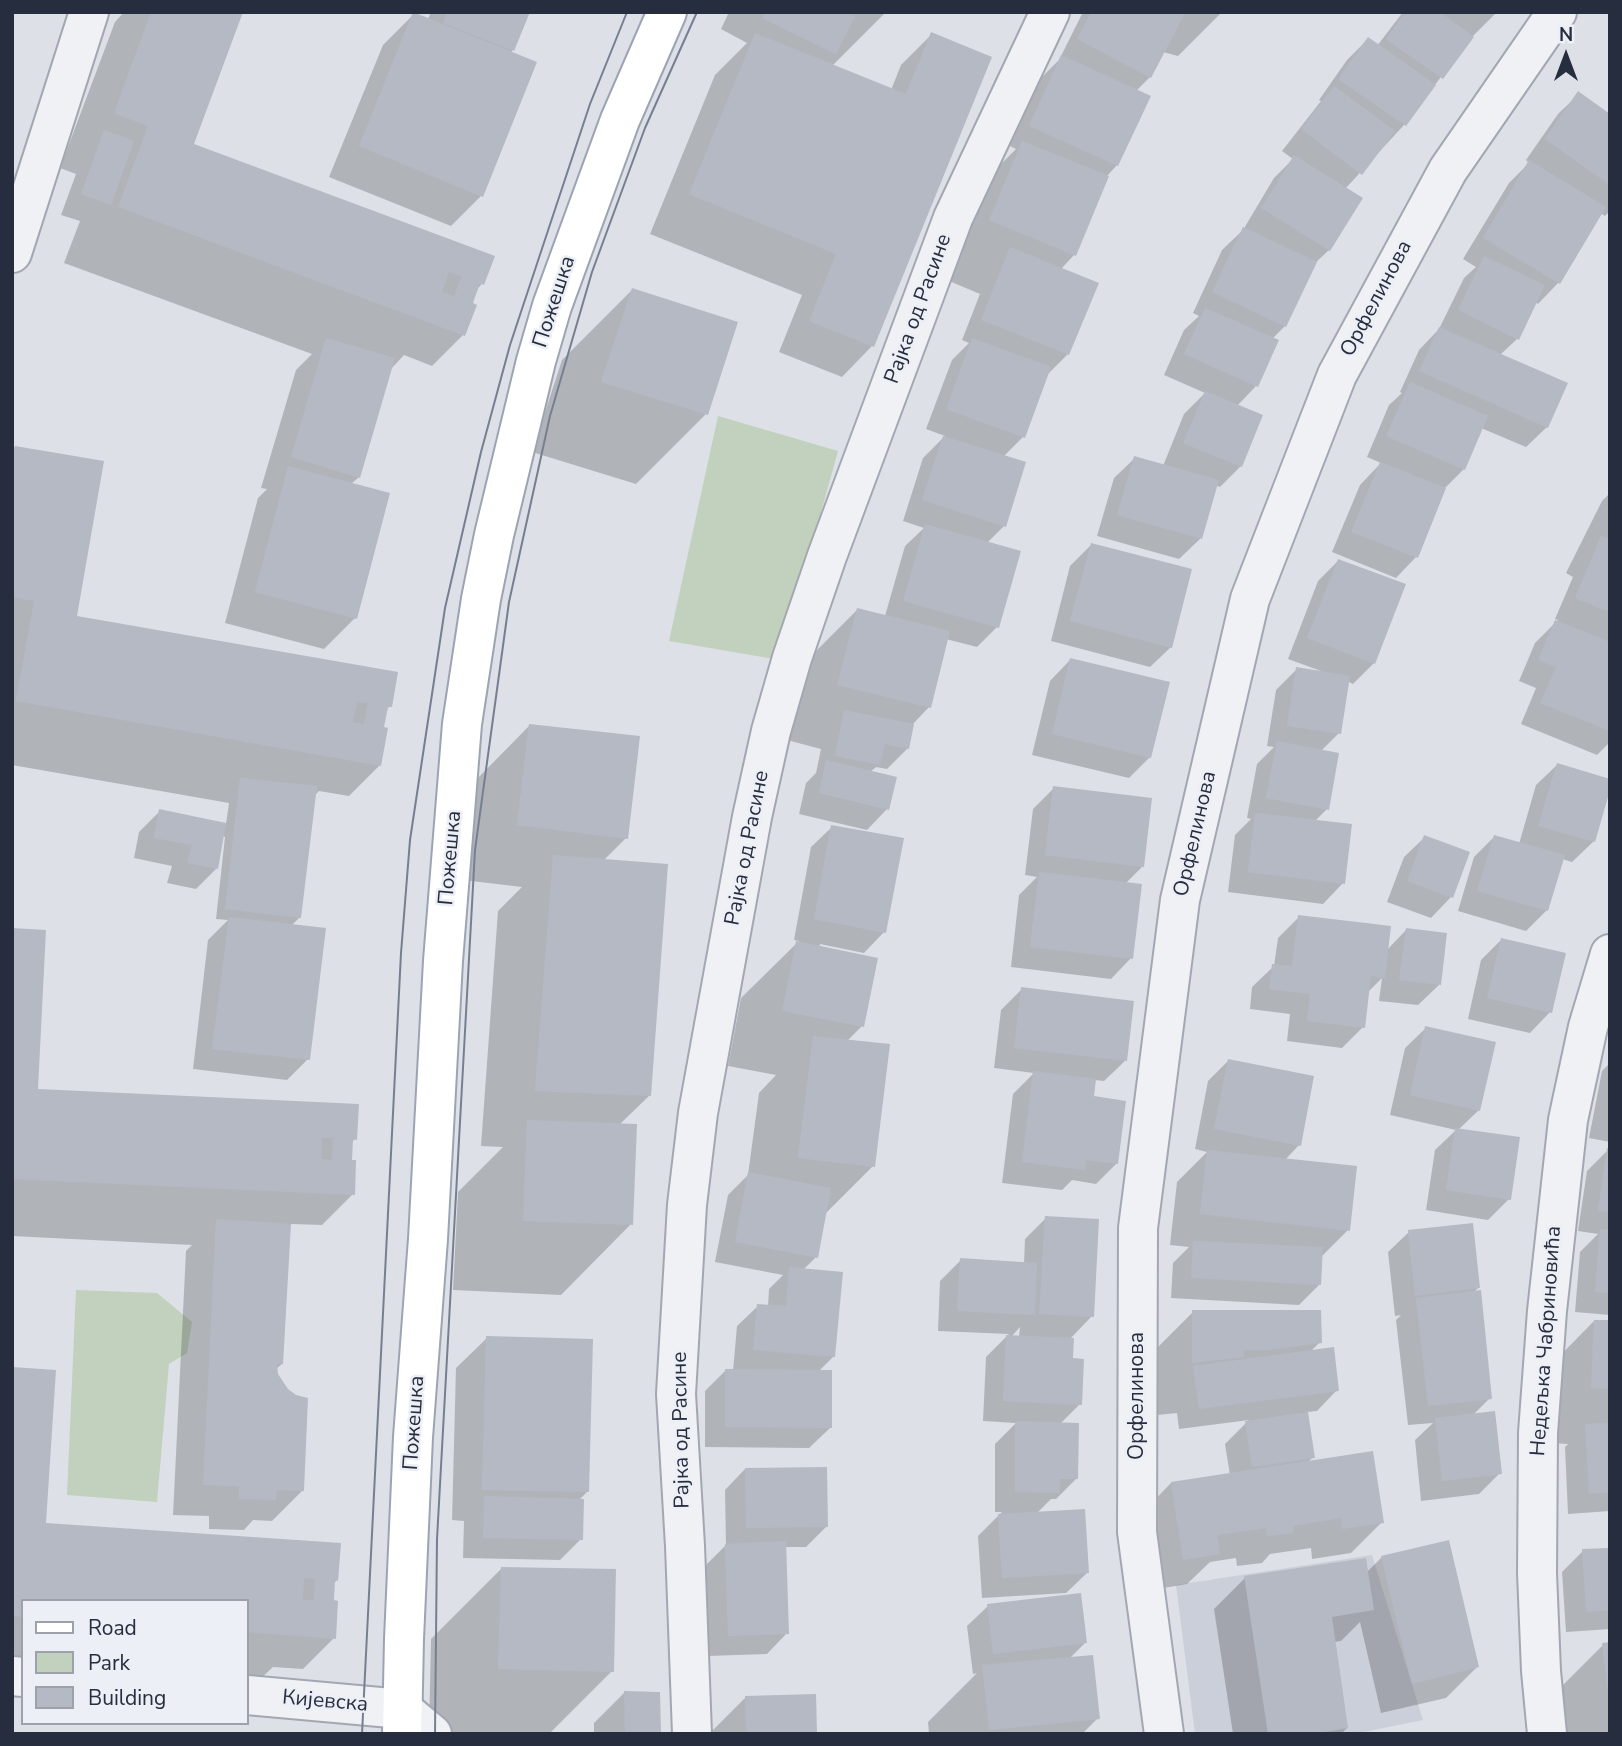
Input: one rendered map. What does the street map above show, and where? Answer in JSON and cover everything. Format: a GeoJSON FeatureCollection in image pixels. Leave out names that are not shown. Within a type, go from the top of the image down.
{"type":"FeatureCollection","features":[{"type":"Feature","properties":{"kind":"main road","name":"Пожешка"},"geometry":{"type":"LineString","coordinates":[[402,1721],[413,1437],[428,1239],[443,961],[462,724],[481,598],[536,361],[552,306],[620,120],[667,12]]}},
{"type":"Feature","properties":{"kind":"street"},"geometry":{"type":"LineString","coordinates":[[12,253],[89,12]]}},
{"type":"Feature","properties":{"kind":"street","name":"Рајка од Расине"},"geometry":{"type":"LineString","coordinates":[[692,1734],[676,1394],[687,1205],[698,1113],[752,817],[792,657],[827,556],[953,218],[1050,12]]}},
{"type":"Feature","properties":{"kind":"street","name":"Орфелинова"},"geometry":{"type":"LineString","coordinates":[[1164,1734],[1137,1532],[1138,1228],[1180,900],[1250,599],[1337,374],[1448,170],[1557,12]]}},
{"type":"Feature","properties":{"kind":"street","name":"Недељка Чабриновића"},"geometry":{"type":"LineString","coordinates":[[1547,1734],[1537,1573],[1538,1433],[1547,1311],[1568,1120],[1588,1027],[1610,954]]}},
{"type":"Feature","properties":{"kind":"street","name":"Кијевска"},"geometry":{"type":"LineString","coordinates":[[248,1695],[402,1721]]}},
{"type":"Feature","properties":{"kind":"street"},"geometry":{"type":"LineString","coordinates":[[402,1721],[432,1734]]}},
{"type":"Feature","properties":{"kind":"shaded area"},"geometry":{"type":"Polygon","coordinates":[[[1372,1555],[1423,1720],[1354,1734],[1195,1734],[1176,1585],[1372,1555]]]}},
{"type":"Feature","properties":{"kind":"green space"},"geometry":{"type":"Polygon","coordinates":[[[718,416],[838,451],[780,660],[669,641],[718,416]]]}},
{"type":"Feature","properties":{"kind":"green space"},"geometry":{"type":"Polygon","coordinates":[[[76,1290],[157,1293],[192,1322],[187,1353],[169,1364],[157,1502],[67,1495],[76,1290]]]}},
{"type":"Feature","properties":{"kind":"building"},"geometry":{"type":"Polygon","coordinates":[[[151,12],[243,12],[194,144],[495,256],[484,285],[480,283],[473,303],[477,305],[465,336],[118,207],[148,126],[114,113],[151,12]],[[449,272],[442,292],[454,296],[462,276],[449,272]]]}},
{"type":"Feature","properties":{"kind":"building"},"geometry":{"type":"Polygon","coordinates":[[[413,12],[537,62],[483,197],[359,146],[413,12]]]}},
{"type":"Feature","properties":{"kind":"building"},"geometry":{"type":"Polygon","coordinates":[[[447,12],[530,12],[514,51],[443,23],[447,12]]]}},
{"type":"Feature","properties":{"kind":"building"},"geometry":{"type":"Polygon","coordinates":[[[765,12],[847,12],[855,16],[836,54],[762,18],[765,12]]]}},
{"type":"Feature","properties":{"kind":"building"},"geometry":{"type":"Polygon","coordinates":[[[1091,12],[1178,12],[1184,15],[1151,78],[1077,39],[1091,12]]]}},
{"type":"Feature","properties":{"kind":"building"},"geometry":{"type":"Polygon","coordinates":[[[1405,12],[1440,12],[1474,37],[1443,79],[1386,39],[1405,12]]]}},
{"type":"Feature","properties":{"kind":"building"},"geometry":{"type":"Polygon","coordinates":[[[931,32],[992,57],[874,347],[809,321],[836,254],[689,194],[755,33],[906,94],[931,32]]]}},
{"type":"Feature","properties":{"kind":"building"},"geometry":{"type":"Polygon","coordinates":[[[1368,37],[1436,85],[1406,126],[1338,79],[1368,37]]]}},
{"type":"Feature","properties":{"kind":"building"},"geometry":{"type":"Polygon","coordinates":[[[1061,55],[1151,96],[1118,166],[1029,126],[1061,55]]]}},
{"type":"Feature","properties":{"kind":"building"},"geometry":{"type":"Polygon","coordinates":[[[1334,86],[1395,131],[1362,175],[1301,129],[1334,86]]]}},
{"type":"Feature","properties":{"kind":"building"},"geometry":{"type":"Polygon","coordinates":[[[1578,91],[1610,114],[1610,185],[1545,139],[1578,91]]]}},
{"type":"Feature","properties":{"kind":"building"},"geometry":{"type":"Polygon","coordinates":[[[104,130],[134,141],[111,205],[81,194],[104,130]]]}},
{"type":"Feature","properties":{"kind":"building"},"geometry":{"type":"Polygon","coordinates":[[[1022,141],[1109,176],[1076,256],[989,220],[1022,141]]]}},
{"type":"Feature","properties":{"kind":"building"},"geometry":{"type":"Polygon","coordinates":[[[1294,155],[1363,198],[1330,251],[1261,208],[1294,155]]]}},
{"type":"Feature","properties":{"kind":"building"},"geometry":{"type":"Polygon","coordinates":[[[1529,160],[1606,207],[1560,284],[1483,238],[1529,160]]]}},
{"type":"Feature","properties":{"kind":"building"},"geometry":{"type":"Polygon","coordinates":[[[1243,227],[1317,262],[1286,327],[1212,292],[1243,227]]]}},
{"type":"Feature","properties":{"kind":"building"},"geometry":{"type":"Polygon","coordinates":[[[1010,247],[1099,283],[1069,355],[981,320],[1010,247]]]}},
{"type":"Feature","properties":{"kind":"building"},"geometry":{"type":"Polygon","coordinates":[[[1484,256],[1545,285],[1519,340],[1458,310],[1484,256]]]}},
{"type":"Feature","properties":{"kind":"building"},"geometry":{"type":"Polygon","coordinates":[[[632,288],[738,322],[708,415],[601,382],[632,288]]]}},
{"type":"Feature","properties":{"kind":"building"},"geometry":{"type":"Polygon","coordinates":[[[1205,308],[1279,340],[1258,387],[1184,354],[1205,308]]]}},
{"type":"Feature","properties":{"kind":"building"},"geometry":{"type":"Polygon","coordinates":[[[1439,327],[1568,383],[1548,428],[1419,371],[1439,327]]]}},
{"type":"Feature","properties":{"kind":"building"},"geometry":{"type":"Polygon","coordinates":[[[326,338],[395,358],[360,478],[291,457],[326,338]]]}},
{"type":"Feature","properties":{"kind":"building"},"geometry":{"type":"Polygon","coordinates":[[[972,338],[1051,367],[1025,438],[946,409],[972,338]]]}},
{"type":"Feature","properties":{"kind":"building"},"geometry":{"type":"Polygon","coordinates":[[[1410,382],[1488,416],[1465,470],[1386,436],[1410,382]]]}},
{"type":"Feature","properties":{"kind":"building"},"geometry":{"type":"Polygon","coordinates":[[[1205,391],[1263,415],[1242,467],[1183,443],[1205,391]]]}},
{"type":"Feature","properties":{"kind":"building"},"geometry":{"type":"Polygon","coordinates":[[[943,436],[1026,462],[1006,527],[922,500],[943,436]]]}},
{"type":"Feature","properties":{"kind":"building"},"geometry":{"type":"Polygon","coordinates":[[[15,446],[104,461],[77,616],[398,672],[392,707],[388,707],[384,727],[388,728],[381,766],[16,701],[34,601],[12,597],[12,460],[15,446]],[[357,702],[353,722],[364,724],[368,703],[357,702]]]}},
{"type":"Feature","properties":{"kind":"building"},"geometry":{"type":"Polygon","coordinates":[[[1134,456],[1219,480],[1202,539],[1117,515],[1134,456]]]}},
{"type":"Feature","properties":{"kind":"building"},"geometry":{"type":"Polygon","coordinates":[[[1380,462],[1446,488],[1418,558],[1351,532],[1380,462]]]}},
{"type":"Feature","properties":{"kind":"building"},"geometry":{"type":"Polygon","coordinates":[[[288,466],[390,493],[357,619],[255,592],[288,466]]]}},
{"type":"Feature","properties":{"kind":"building"},"geometry":{"type":"Polygon","coordinates":[[[925,524],[1021,551],[999,628],[903,601],[925,524]]]}},
{"type":"Feature","properties":{"kind":"building"},"geometry":{"type":"Polygon","coordinates":[[[1601,536],[1610,539],[1610,612],[1575,598],[1601,536]]]}},
{"type":"Feature","properties":{"kind":"building"},"geometry":{"type":"Polygon","coordinates":[[[1091,543],[1192,569],[1172,648],[1070,621],[1091,543]]]}},
{"type":"Feature","properties":{"kind":"building"},"geometry":{"type":"Polygon","coordinates":[[[1338,559],[1406,584],[1375,664],[1307,638],[1338,559]]]}},
{"type":"Feature","properties":{"kind":"building"},"geometry":{"type":"Polygon","coordinates":[[[857,608],[950,631],[931,708],[837,685],[857,608]]]}},
{"type":"Feature","properties":{"kind":"building"},"geometry":{"type":"Polygon","coordinates":[[[1555,620],[1610,642],[1610,731],[1540,703],[1556,667],[1538,660],[1555,620]]]}},
{"type":"Feature","properties":{"kind":"building"},"geometry":{"type":"Polygon","coordinates":[[[1070,658],[1170,682],[1151,758],[1052,734],[1070,658]]]}},
{"type":"Feature","properties":{"kind":"building"},"geometry":{"type":"Polygon","coordinates":[[[1296,667],[1350,676],[1341,734],[1287,726],[1296,667]]]}},
{"type":"Feature","properties":{"kind":"building"},"geometry":{"type":"Polygon","coordinates":[[[844,710],[914,724],[909,749],[885,744],[880,765],[835,756],[844,710]]]}},
{"type":"Feature","properties":{"kind":"building"},"geometry":{"type":"Polygon","coordinates":[[[529,724],[640,736],[628,839],[517,825],[529,724]]]}},
{"type":"Feature","properties":{"kind":"building"},"geometry":{"type":"Polygon","coordinates":[[[1277,741],[1339,753],[1329,810],[1266,798],[1277,741]]]}},
{"type":"Feature","properties":{"kind":"building"},"geometry":{"type":"Polygon","coordinates":[[[826,760],[897,777],[889,810],[819,793],[826,760]]]}},
{"type":"Feature","properties":{"kind":"building"},"geometry":{"type":"Polygon","coordinates":[[[1557,763],[1610,779],[1610,790],[1595,842],[1538,826],[1557,763]]]}},
{"type":"Feature","properties":{"kind":"building"},"geometry":{"type":"Polygon","coordinates":[[[240,778],[317,786],[301,918],[225,909],[240,778]]]}},
{"type":"Feature","properties":{"kind":"building"},"geometry":{"type":"Polygon","coordinates":[[[1053,786],[1152,798],[1144,867],[1045,855],[1053,786]]]}},
{"type":"Feature","properties":{"kind":"building"},"geometry":{"type":"Polygon","coordinates":[[[159,809],[226,823],[218,869],[187,863],[192,845],[154,838],[159,809]]]}},
{"type":"Feature","properties":{"kind":"building"},"geometry":{"type":"Polygon","coordinates":[[[1255,813],[1352,824],[1345,884],[1248,872],[1255,813]]]}},
{"type":"Feature","properties":{"kind":"building"},"geometry":{"type":"Polygon","coordinates":[[[831,825],[904,838],[886,933],[814,919],[831,825]]]}},
{"type":"Feature","properties":{"kind":"building"},"geometry":{"type":"Polygon","coordinates":[[[1424,835],[1470,852],[1453,898],[1407,881],[1424,835]]]}},
{"type":"Feature","properties":{"kind":"building"},"geometry":{"type":"Polygon","coordinates":[[[1494,835],[1565,855],[1548,911],[1477,891],[1494,835]]]}},
{"type":"Feature","properties":{"kind":"building"},"geometry":{"type":"Polygon","coordinates":[[[553,855],[668,864],[651,1096],[535,1091],[553,855]]]}},
{"type":"Feature","properties":{"kind":"building"},"geometry":{"type":"Polygon","coordinates":[[[1039,872],[1142,884],[1133,959],[1030,947],[1039,872]]]}},
{"type":"Feature","properties":{"kind":"building"},"geometry":{"type":"Polygon","coordinates":[[[1298,915],[1391,926],[1385,978],[1371,976],[1365,1028],[1307,1021],[1310,994],[1269,989],[1272,964],[1292,966],[1298,915]]]}},
{"type":"Feature","properties":{"kind":"building"},"geometry":{"type":"Polygon","coordinates":[[[229,917],[326,928],[310,1060],[212,1049],[229,917]]]}},
{"type":"Feature","properties":{"kind":"building"},"geometry":{"type":"Polygon","coordinates":[[[12,928],[46,930],[38,1089],[359,1104],[357,1140],[353,1139],[352,1160],[356,1160],[355,1195],[12,1179],[12,928]],[[322,1138],[321,1159],[332,1160],[333,1138],[322,1138]]]}},
{"type":"Feature","properties":{"kind":"building"},"geometry":{"type":"Polygon","coordinates":[[[1406,928],[1447,933],[1441,985],[1399,980],[1406,928]]]}},
{"type":"Feature","properties":{"kind":"building"},"geometry":{"type":"Polygon","coordinates":[[[1501,938],[1566,953],[1552,1013],[1487,998],[1501,938]]]}},
{"type":"Feature","properties":{"kind":"building"},"geometry":{"type":"Polygon","coordinates":[[[796,941],[878,958],[864,1027],[782,1011],[796,941]]]}},
{"type":"Feature","properties":{"kind":"building"},"geometry":{"type":"Polygon","coordinates":[[[1021,987],[1134,1001],[1127,1061],[1014,1048],[1021,987]]]}},
{"type":"Feature","properties":{"kind":"building"},"geometry":{"type":"Polygon","coordinates":[[[1425,1026],[1496,1042],[1480,1111],[1410,1095],[1425,1026]]]}},
{"type":"Feature","properties":{"kind":"building"},"geometry":{"type":"Polygon","coordinates":[[[813,1036],[890,1044],[875,1167],[798,1158],[813,1036]]]}},
{"type":"Feature","properties":{"kind":"building"},"geometry":{"type":"Polygon","coordinates":[[[1228,1059],[1314,1076],[1301,1146],[1214,1129],[1228,1059]]]}},
{"type":"Feature","properties":{"kind":"building"},"geometry":{"type":"Polygon","coordinates":[[[1033,1071],[1096,1079],[1094,1096],[1126,1101],[1118,1164],[1086,1160],[1085,1170],[1022,1162],[1033,1071]]]}},
{"type":"Feature","properties":{"kind":"building"},"geometry":{"type":"Polygon","coordinates":[[[527,1120],[637,1124],[633,1225],[523,1221],[527,1120]]]}},
{"type":"Feature","properties":{"kind":"building"},"geometry":{"type":"Polygon","coordinates":[[[1455,1128],[1520,1137],[1511,1200],[1446,1190],[1455,1128]]]}},
{"type":"Feature","properties":{"kind":"building"},"geometry":{"type":"Polygon","coordinates":[[[1607,1148],[1610,1149],[1610,1212],[1598,1211],[1607,1148]]]}},
{"type":"Feature","properties":{"kind":"building"},"geometry":{"type":"Polygon","coordinates":[[[1207,1150],[1357,1166],[1350,1231],[1200,1214],[1207,1150]]]}},
{"type":"Feature","properties":{"kind":"building"},"geometry":{"type":"Polygon","coordinates":[[[748,1172],[831,1188],[818,1258],[735,1242],[748,1172]]]}},
{"type":"Feature","properties":{"kind":"building"},"geometry":{"type":"Polygon","coordinates":[[[1045,1216],[1099,1219],[1094,1317],[1039,1314],[1045,1216]]]}},
{"type":"Feature","properties":{"kind":"building"},"geometry":{"type":"Polygon","coordinates":[[[216,1219],[291,1224],[283,1364],[277,1364],[278,1374],[288,1389],[296,1395],[308,1398],[304,1491],[277,1490],[276,1500],[239,1499],[239,1486],[203,1485],[216,1219]]]}},
{"type":"Feature","properties":{"kind":"building"},"geometry":{"type":"Polygon","coordinates":[[[1473,1223],[1480,1288],[1415,1296],[1408,1230],[1473,1223]]]}},
{"type":"Feature","properties":{"kind":"building"},"geometry":{"type":"Polygon","coordinates":[[[1600,1229],[1610,1230],[1610,1293],[1595,1292],[1600,1229]]]}},
{"type":"Feature","properties":{"kind":"building"},"geometry":{"type":"Polygon","coordinates":[[[1193,1241],[1323,1247],[1321,1285],[1191,1278],[1193,1241]]]}},
{"type":"Feature","properties":{"kind":"building"},"geometry":{"type":"Polygon","coordinates":[[[960,1258],[1037,1263],[1035,1315],[957,1311],[960,1258]]]}},
{"type":"Feature","properties":{"kind":"building"},"geometry":{"type":"Polygon","coordinates":[[[789,1267],[843,1272],[835,1357],[753,1350],[757,1304],[786,1306],[789,1267]]]}},
{"type":"Feature","properties":{"kind":"building"},"geometry":{"type":"Polygon","coordinates":[[[1481,1290],[1492,1399],[1428,1406],[1416,1298],[1481,1290]]]}},
{"type":"Feature","properties":{"kind":"building"},"geometry":{"type":"Polygon","coordinates":[[[1192,1310],[1321,1310],[1322,1343],[1267,1350],[1243,1350],[1244,1357],[1192,1363],[1192,1310]]]}},
{"type":"Feature","properties":{"kind":"building"},"geometry":{"type":"Polygon","coordinates":[[[1594,1320],[1610,1320],[1610,1389],[1591,1388],[1594,1320]]]}},
{"type":"Feature","properties":{"kind":"building"},"geometry":{"type":"Polygon","coordinates":[[[1006,1335],[1074,1338],[1073,1358],[1084,1359],[1082,1405],[1003,1401],[1006,1335]]]}},
{"type":"Feature","properties":{"kind":"building"},"geometry":{"type":"Polygon","coordinates":[[[486,1336],[593,1339],[589,1492],[482,1490],[486,1336]]]}},
{"type":"Feature","properties":{"kind":"building"},"geometry":{"type":"Polygon","coordinates":[[[1334,1347],[1339,1391],[1199,1409],[1193,1366],[1334,1347]]]}},
{"type":"Feature","properties":{"kind":"building"},"geometry":{"type":"Polygon","coordinates":[[[12,1367],[56,1370],[46,1523],[341,1543],[338,1581],[335,1580],[334,1600],[338,1601],[336,1639],[248,1632],[248,1599],[21,1599],[21,1617],[12,1616],[12,1367]],[[304,1578],[303,1600],[314,1600],[315,1579],[304,1578]]]}},
{"type":"Feature","properties":{"kind":"building"},"geometry":{"type":"Polygon","coordinates":[[[725,1369],[832,1370],[832,1428],[725,1427],[725,1369]]]}},
{"type":"Feature","properties":{"kind":"building"},"geometry":{"type":"Polygon","coordinates":[[[1495,1411],[1502,1474],[1442,1481],[1435,1418],[1495,1411]]]}},
{"type":"Feature","properties":{"kind":"building"},"geometry":{"type":"Polygon","coordinates":[[[1308,1412],[1315,1458],[1252,1467],[1245,1421],[1308,1412]]]}},
{"type":"Feature","properties":{"kind":"building"},"geometry":{"type":"Polygon","coordinates":[[[1015,1421],[1079,1423],[1078,1479],[1060,1479],[1060,1493],[1015,1492],[1015,1421]]]}},
{"type":"Feature","properties":{"kind":"building"},"geometry":{"type":"Polygon","coordinates":[[[1610,1423],[1610,1492],[1589,1494],[1585,1424],[1610,1423]]]}},
{"type":"Feature","properties":{"kind":"building"},"geometry":{"type":"Polygon","coordinates":[[[1373,1451],[1384,1523],[1342,1529],[1341,1518],[1293,1526],[1294,1533],[1267,1536],[1266,1528],[1217,1535],[1220,1554],[1183,1560],[1171,1482],[1373,1451]]]}},
{"type":"Feature","properties":{"kind":"building"},"geometry":{"type":"Polygon","coordinates":[[[827,1467],[828,1527],[746,1528],[745,1468],[827,1467]]]}},
{"type":"Feature","properties":{"kind":"building"},"geometry":{"type":"Polygon","coordinates":[[[484,1496],[584,1499],[583,1540],[483,1538],[484,1496]]]}},
{"type":"Feature","properties":{"kind":"building"},"geometry":{"type":"Polygon","coordinates":[[[1085,1509],[1089,1573],[1002,1578],[998,1514],[1085,1509]]]}},
{"type":"Feature","properties":{"kind":"building"},"geometry":{"type":"Polygon","coordinates":[[[1449,1540],[1479,1667],[1412,1684],[1381,1556],[1449,1540]]]}},
{"type":"Feature","properties":{"kind":"building"},"geometry":{"type":"Polygon","coordinates":[[[786,1541],[789,1634],[728,1636],[725,1544],[786,1541]]]}},
{"type":"Feature","properties":{"kind":"building"},"geometry":{"type":"Polygon","coordinates":[[[1610,1548],[1610,1610],[1586,1612],[1582,1549],[1610,1548]]]}},
{"type":"Feature","properties":{"kind":"building"},"geometry":{"type":"Polygon","coordinates":[[[1366,1558],[1374,1610],[1332,1617],[1348,1728],[1314,1734],[1268,1734],[1244,1576],[1366,1558]]]}},
{"type":"Feature","properties":{"kind":"building"},"geometry":{"type":"Polygon","coordinates":[[[501,1567],[616,1569],[614,1672],[498,1669],[501,1567]]]}},
{"type":"Feature","properties":{"kind":"building"},"geometry":{"type":"Polygon","coordinates":[[[1081,1593],[1087,1643],[993,1654],[987,1604],[1081,1593]]]}},
{"type":"Feature","properties":{"kind":"building"},"geometry":{"type":"Polygon","coordinates":[[[1610,1642],[1610,1690],[1608,1690],[1602,1643],[1610,1642]]]}},
{"type":"Feature","properties":{"kind":"building"},"geometry":{"type":"Polygon","coordinates":[[[1093,1655],[1100,1719],[989,1730],[982,1665],[1093,1655]]]}},
{"type":"Feature","properties":{"kind":"building"},"geometry":{"type":"Polygon","coordinates":[[[624,1691],[660,1692],[661,1734],[625,1734],[624,1691]]]}},
{"type":"Feature","properties":{"kind":"building"},"geometry":{"type":"Polygon","coordinates":[[[816,1694],[817,1734],[746,1734],[745,1696],[816,1694]]]}},
{"type":"Feature","properties":{"kind":"tram line"},"geometry":{"type":"LineString","coordinates":[[362,1734],[401,953],[410,840],[445,608],[481,452],[510,345],[590,104],[627,12]]}},
{"type":"Feature","properties":{"kind":"tram line"},"geometry":{"type":"LineString","coordinates":[[435,1734],[437,1539],[475,850],[509,602],[550,416],[592,272],[645,128],[697,12]]}}]}
